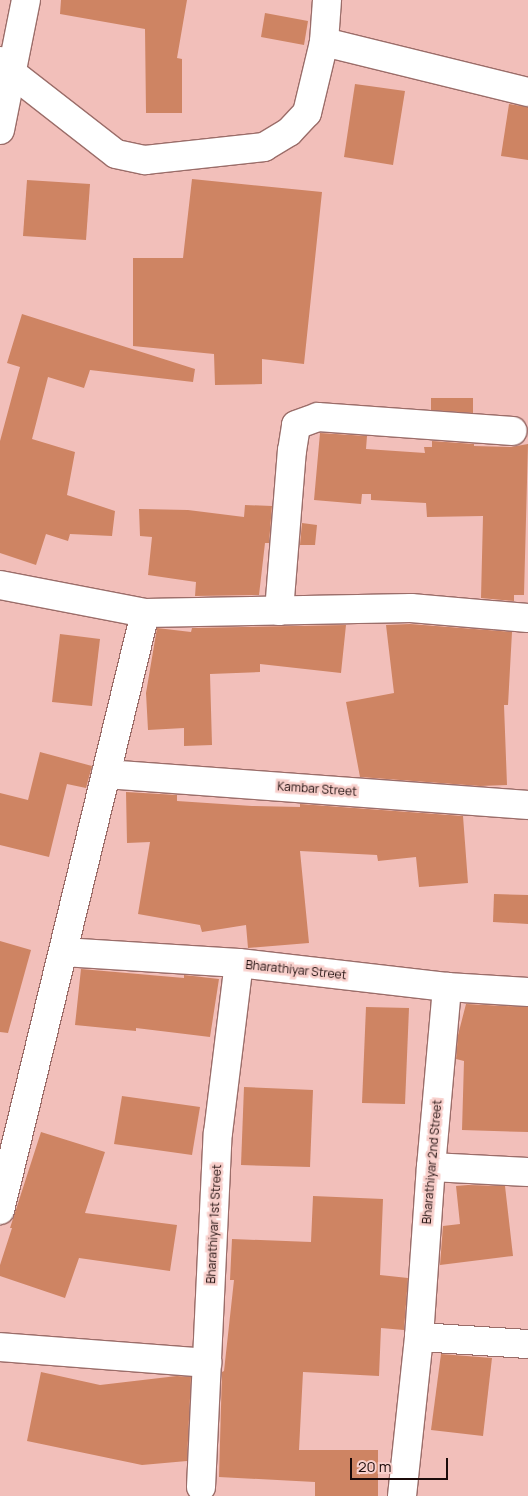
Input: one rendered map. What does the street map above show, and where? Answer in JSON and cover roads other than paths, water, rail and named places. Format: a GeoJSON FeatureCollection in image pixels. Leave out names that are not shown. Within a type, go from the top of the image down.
{"type":"FeatureCollection","features":[{"type":"Feature","properties":{"kind":"street"},"geometry":{"type":"LineString","coordinates":[[0,130],[6,67],[26,0]]}},
{"type":"Feature","properties":{"kind":"street"},"geometry":{"type":"LineString","coordinates":[[6,67],[116,154],[145,160],[264,147],[290,132],[307,113],[324,42],[328,0]]}},
{"type":"Feature","properties":{"kind":"street"},"geometry":{"type":"LineString","coordinates":[[324,42],[528,92]]}},
{"type":"Feature","properties":{"kind":"street"},"geometry":{"type":"LineString","coordinates":[[279,611],[292,451],[296,425],[318,417],[512,431]]}},
{"type":"Feature","properties":{"kind":"street"},"geometry":{"type":"LineString","coordinates":[[0,585],[145,613],[412,608],[528,618]]}},
{"type":"Feature","properties":{"kind":"street"},"geometry":{"type":"LineString","coordinates":[[0,1210],[145,613]]}},
{"type":"Feature","properties":{"kind":"street","name":"Kambar Street"},"geometry":{"type":"LineString","coordinates":[[106,774],[528,805]]}},
{"type":"Feature","properties":{"kind":"street","name":"Bharathiyar Street"},"geometry":{"type":"LineString","coordinates":[[63,952],[239,963],[447,987],[528,992]]}},
{"type":"Feature","properties":{"kind":"street","name":"Bharathiyar 1st Street"},"geometry":{"type":"LineString","coordinates":[[201,1487],[218,1133],[239,963]]}},
{"type":"Feature","properties":{"kind":"street","name":"Bharathiyar 2nd Street"},"geometry":{"type":"LineString","coordinates":[[402,1496],[419,1337],[431,1167],[447,987]]}},
{"type":"Feature","properties":{"kind":"street"},"geometry":{"type":"LineString","coordinates":[[431,1167],[528,1172]]}},
{"type":"Feature","properties":{"kind":"street"},"geometry":{"type":"LineString","coordinates":[[419,1337],[528,1344]]}},
{"type":"Feature","properties":{"kind":"street"},"geometry":{"type":"LineString","coordinates":[[0,1347],[207,1363]]}}]}
